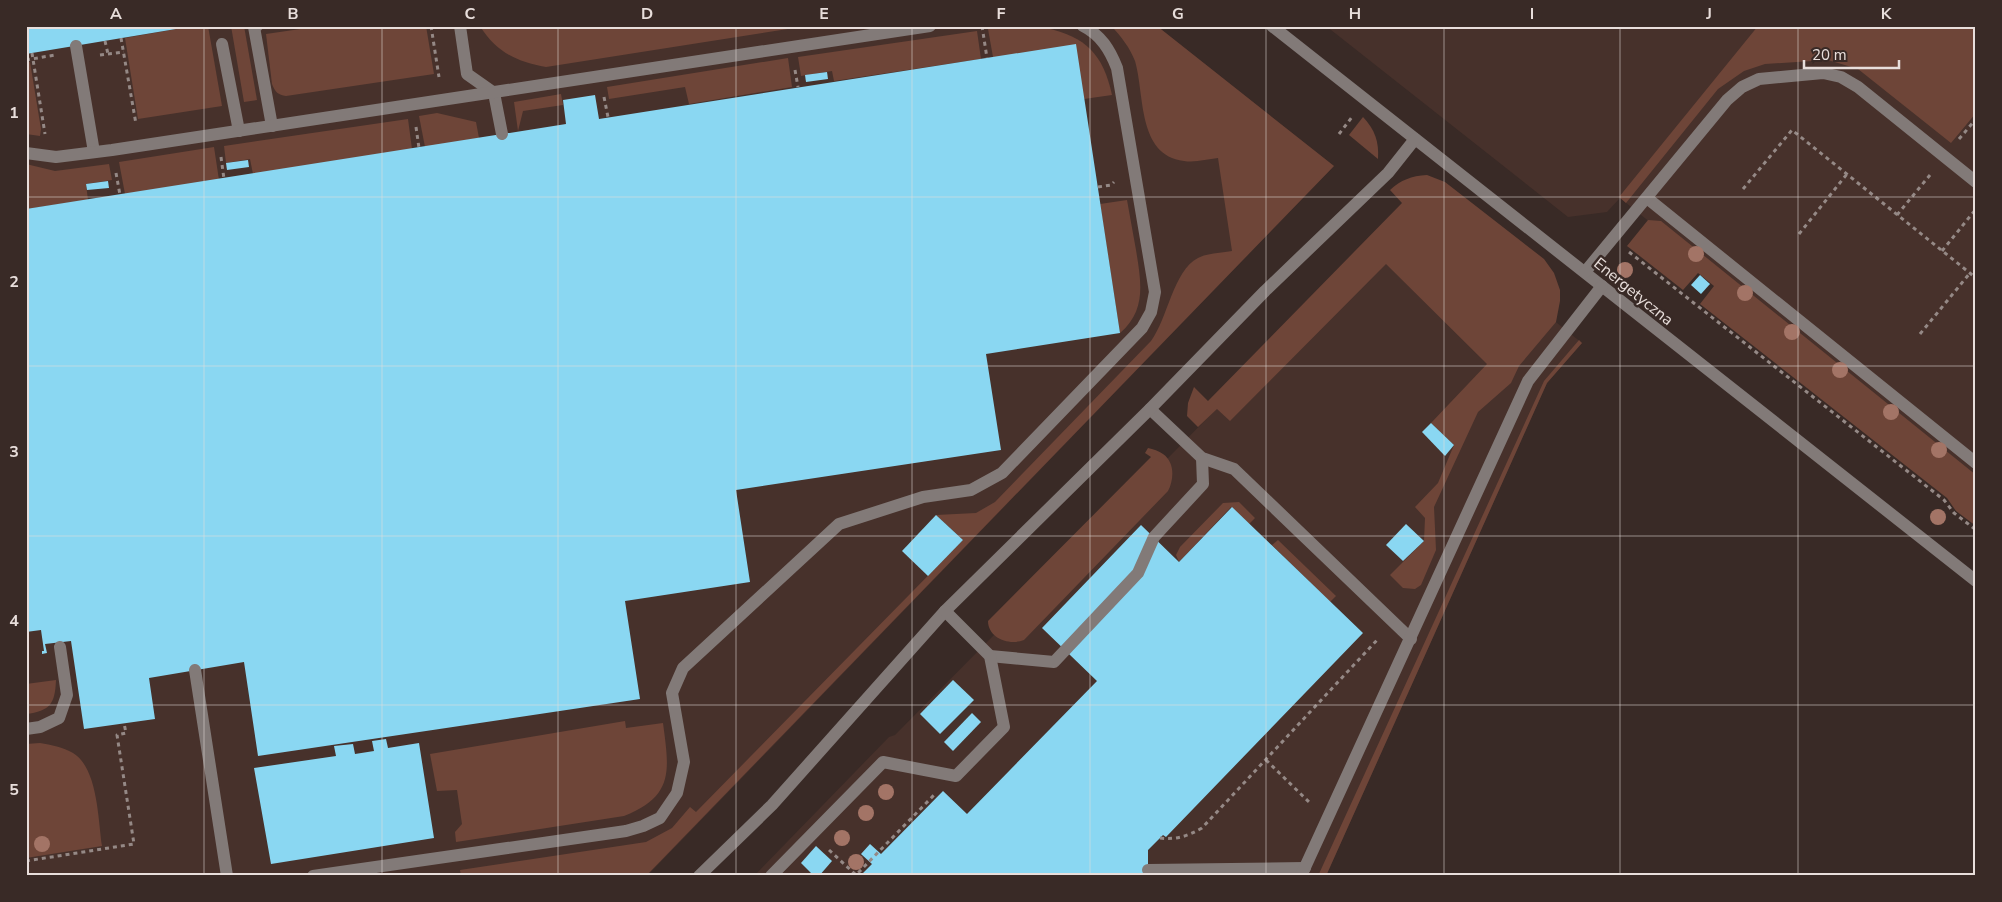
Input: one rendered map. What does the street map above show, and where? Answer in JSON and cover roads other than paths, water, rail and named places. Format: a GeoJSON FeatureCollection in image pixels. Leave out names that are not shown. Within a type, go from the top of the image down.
{"type":"FeatureCollection","features":[{"type":"Feature","properties":{"kind":"street"},"geometry":{"type":"LineString","coordinates":[[257,26],[254,27],[272,126]]}},
{"type":"Feature","properties":{"kind":"street"},"geometry":{"type":"LineString","coordinates":[[460,26],[467,74],[494,93],[502,134]]}},
{"type":"Feature","properties":{"kind":"street"},"geometry":{"type":"LineString","coordinates":[[26,153],[56,157],[94,152],[930,26]]}},
{"type":"Feature","properties":{"kind":"street"},"geometry":{"type":"LineString","coordinates":[[313,876],[626,831],[660,818],[677,793],[684,762],[672,693],[683,668],[840,524],[923,497],[971,490],[1002,473],[1142,328],[1151,312],[1155,292],[1117,68],[1110,51],[1100,39],[1083,26]]}},
{"type":"Feature","properties":{"kind":"street","name":"Energetyczna"},"geometry":{"type":"LineString","coordinates":[[1272,26],[1976,581]]}},
{"type":"Feature","properties":{"kind":"street"},"geometry":{"type":"LineString","coordinates":[[222,44],[240,131]]}},
{"type":"Feature","properties":{"kind":"street"},"geometry":{"type":"LineString","coordinates":[[76,46],[94,152]]}},
{"type":"Feature","properties":{"kind":"street"},"geometry":{"type":"LineString","coordinates":[[1585,272],[1728,100],[1742,87],[1759,79],[1823,73],[1841,77],[1858,86],[1976,182]]}},
{"type":"Feature","properties":{"kind":"street"},"geometry":{"type":"LineString","coordinates":[[699,876],[772,805],[945,611],[1265,291],[1388,174],[1415,139]]}},
{"type":"Feature","properties":{"kind":"street"},"geometry":{"type":"LineString","coordinates":[[1647,198],[1976,463]]}},
{"type":"Feature","properties":{"kind":"street"},"geometry":{"type":"LineString","coordinates":[[1148,870],[1303,872],[1528,381],[1602,286]]}},
{"type":"Feature","properties":{"kind":"street"},"geometry":{"type":"LineString","coordinates":[[1150,408],[1202,458],[1234,470],[1411,639]]}},
{"type":"Feature","properties":{"kind":"street"},"geometry":{"type":"LineString","coordinates":[[990,656],[1054,662],[1138,573],[1154,537],[1203,484],[1202,458]]}},
{"type":"Feature","properties":{"kind":"street"},"geometry":{"type":"LineString","coordinates":[[771,876],[883,762],[956,776],[1004,727],[990,656],[945,611]]}},
{"type":"Feature","properties":{"kind":"street"},"geometry":{"type":"LineString","coordinates":[[26,729],[40,727],[59,718],[67,695],[60,647]]}},
{"type":"Feature","properties":{"kind":"street"},"geometry":{"type":"LineString","coordinates":[[195,670],[227,876]]}}]}
